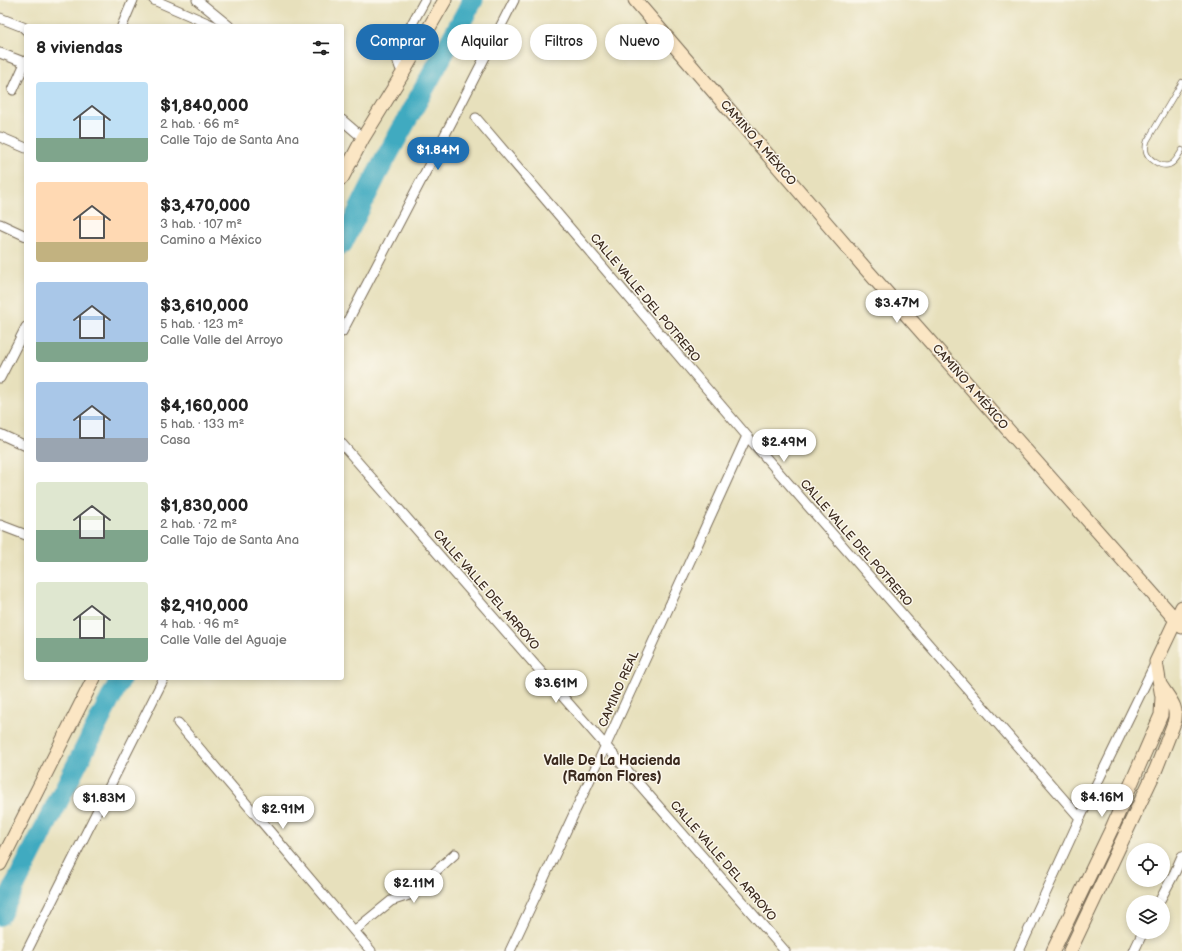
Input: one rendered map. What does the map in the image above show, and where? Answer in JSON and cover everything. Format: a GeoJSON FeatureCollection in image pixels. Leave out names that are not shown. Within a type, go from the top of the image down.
{"type":"FeatureCollection","features":[{"type":"Feature","properties":{"kind":"street"},"geometry":{"type":"LineString","coordinates":[[123,24],[133,0]]}},
{"type":"Feature","properties":{"kind":"street"},"geometry":{"type":"LineString","coordinates":[[154,0],[209,24]]}},
{"type":"Feature","properties":{"kind":"street"},"geometry":{"type":"LineString","coordinates":[[197,0],[227,24]]}},
{"type":"Feature","properties":{"kind":"street"},"geometry":{"type":"LineString","coordinates":[[403,73],[398,65],[397,51],[425,0]]}},
{"type":"Feature","properties":{"kind":"street"},"geometry":{"type":"LineString","coordinates":[[344,174],[363,138],[443,4],[430,0]]}},
{"type":"Feature","properties":{"kind":"street"},"geometry":{"type":"LineString","coordinates":[[344,328],[514,0]]}},
{"type":"Feature","properties":{"kind":"street","name":"CAMINO A MÉXICO"},"geometry":{"type":"LineString","coordinates":[[635,0],[865,268],[1179,624]]}},
{"type":"Feature","properties":{"kind":"street"},"geometry":{"type":"LineString","coordinates":[[0,18],[24,29]]}},
{"type":"Feature","properties":{"kind":"street"},"geometry":{"type":"LineString","coordinates":[[0,53],[24,61]]}},
{"type":"Feature","properties":{"kind":"street"},"geometry":{"type":"LineString","coordinates":[[14,90],[24,67]]}},
{"type":"Feature","properties":{"kind":"street","name":"CALLE VALLE DEL POTRERO"},"geometry":{"type":"LineString","coordinates":[[476,118],[746,436],[1080,818]]}},
{"type":"Feature","properties":{"kind":"street"},"geometry":{"type":"LineString","coordinates":[[344,122],[363,138]]}},
{"type":"Feature","properties":{"kind":"street"},"geometry":{"type":"LineString","coordinates":[[0,137],[24,147]]}},
{"type":"Feature","properties":{"kind":"street"},"geometry":{"type":"LineString","coordinates":[[0,224],[24,235]]}},
{"type":"Feature","properties":{"kind":"street"},"geometry":{"type":"LineString","coordinates":[[0,378],[24,331]]}},
{"type":"Feature","properties":{"kind":"street"},"geometry":{"type":"LineString","coordinates":[[0,434],[24,445]]}},
{"type":"Feature","properties":{"kind":"street","name":"CAMINO REAL"},"geometry":{"type":"LineString","coordinates":[[510,951],[606,746],[746,436]]}},
{"type":"Feature","properties":{"kind":"street","name":"CALLE VALLE DEL ARROYO"},"geometry":{"type":"LineString","coordinates":[[344,446],[785,951]]}},
{"type":"Feature","properties":{"kind":"street"},"geometry":{"type":"LineString","coordinates":[[0,525],[24,534]]}},
{"type":"Feature","properties":{"kind":"street"},"geometry":{"type":"LineString","coordinates":[[1019,951],[1080,818],[1156,662],[1179,624],[1182,608]]}},
{"type":"Feature","properties":{"kind":"street"},"geometry":{"type":"LineString","coordinates":[[1053,951],[1112,828],[1161,715],[1162,698],[1156,662]]}},
{"type":"Feature","properties":{"kind":"street"},"geometry":{"type":"LineString","coordinates":[[0,864],[93,680]]}},
{"type":"Feature","properties":{"kind":"street"},"geometry":{"type":"LineString","coordinates":[[26,951],[163,680]]}},
{"type":"Feature","properties":{"kind":"street"},"geometry":{"type":"LineString","coordinates":[[1070,951],[1156,769],[1174,723],[1176,709],[1160,685]]}},
{"type":"Feature","properties":{"kind":"street"},"geometry":{"type":"LineString","coordinates":[[178,723],[371,951]]}},
{"type":"Feature","properties":{"kind":"street"},"geometry":{"type":"LineString","coordinates":[[354,931],[396,898],[409,895],[413,892],[455,854]]}},
{"type":"Feature","properties":{"kind":"street"},"geometry":{"type":"LineString","coordinates":[[1163,895],[1176,872],[1182,856]]}},
{"type":"Feature","properties":{"kind":"street"},"geometry":{"type":"LineString","coordinates":[[1134,951],[1140,939]]}},
{"type":"Feature","properties":{"kind":"lane"},"geometry":{"type":"LineString","coordinates":[[1182,82],[1147,141],[1145,150],[1147,155],[1152,159],[1162,165],[1168,166],[1174,161],[1182,150]]}},
{"type":"Feature","properties":{"kind":"waterway"},"geometry":{"type":"LineString","coordinates":[[344,240],[377,174],[473,0]]}},
{"type":"Feature","properties":{"kind":"waterway"},"geometry":{"type":"LineString","coordinates":[[0,915],[120,680]]}},
{"type":"Feature","properties":{"kind":"district","name":"Valle De La Hacienda (Ramon Flores)"},"geometry":{"type":"Point","coordinates":[612,768]}}]}
